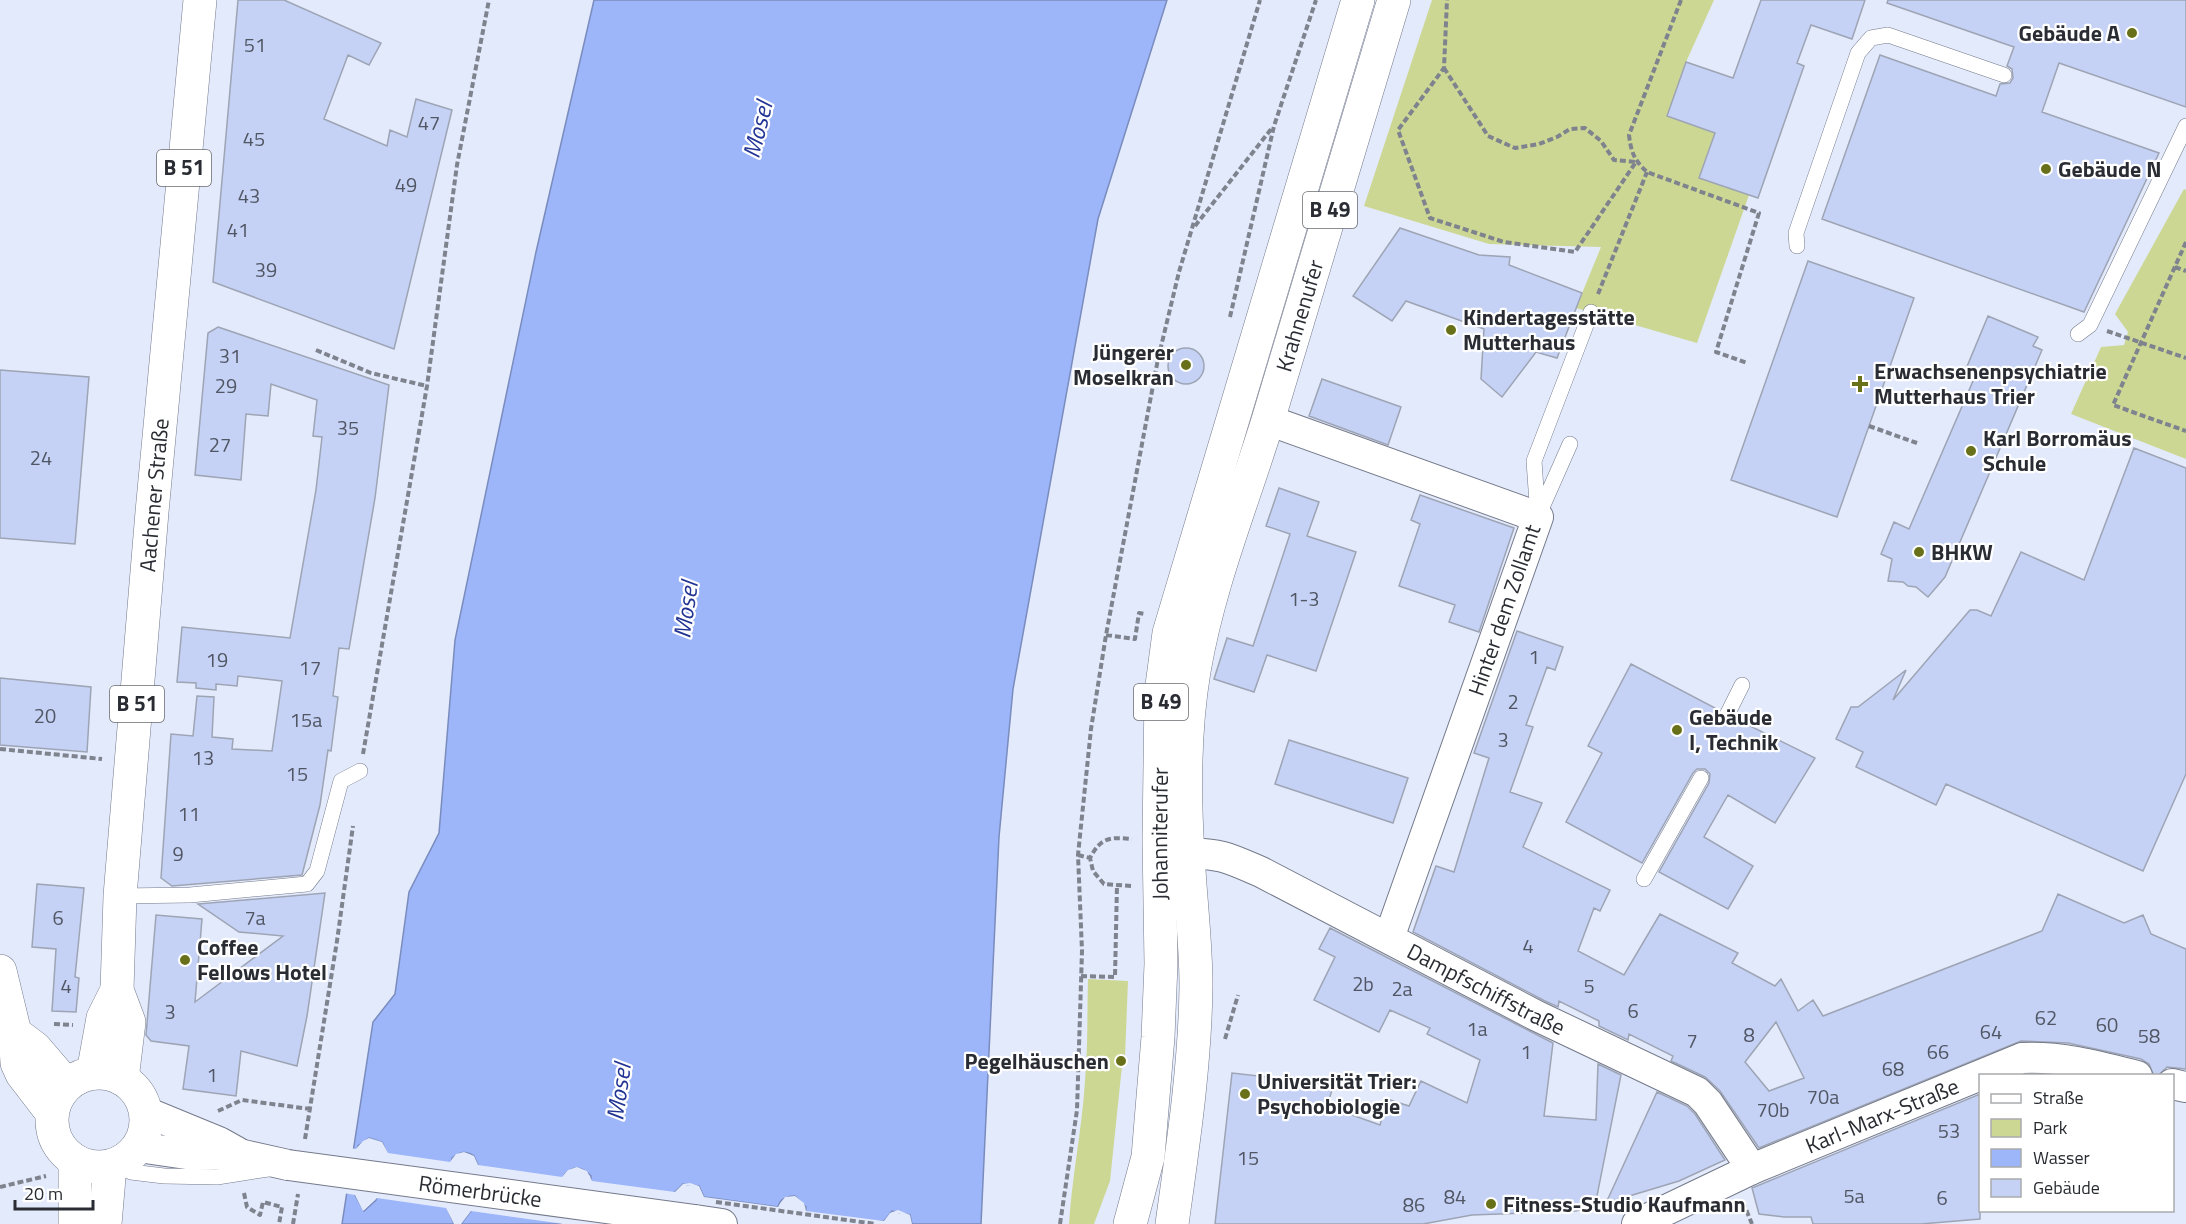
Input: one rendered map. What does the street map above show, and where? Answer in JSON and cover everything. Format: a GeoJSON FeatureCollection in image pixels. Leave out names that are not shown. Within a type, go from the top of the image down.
{"type":"FeatureCollection","features":[{"type":"Feature","properties":{"kind":"main road","name":"Aachener Straße"},"geometry":{"type":"LineString","coordinates":[[94,1078],[129,1022],[117,990],[120,896],[133,762],[152,512],[200,0]]}},
{"type":"Feature","properties":{"kind":"main road","name":"Krahnenufer"},"geometry":{"type":"LineString","coordinates":[[1225,448],[1358,0]]}},
{"type":"Feature","properties":{"kind":"main road","name":"Krahnenufer"},"geometry":{"type":"LineString","coordinates":[[1256,458],[1394,0]]}},
{"type":"Feature","properties":{"kind":"main road"},"geometry":{"type":"LineString","coordinates":[[1254,348],[1252,377],[1254,401],[1260,413],[1268,420]]}},
{"type":"Feature","properties":{"kind":"main road","name":"Johanniterufer"},"geometry":{"type":"LineString","coordinates":[[1130,1224],[1148,1157],[1161,964],[1149,883],[1161,693],[1169,633],[1225,448]]}},
{"type":"Feature","properties":{"kind":"main road","name":"Johanniterufer"},"geometry":{"type":"LineString","coordinates":[[1172,1224],[1194,1042],[1196,985],[1185,759],[1194,672],[1207,610],[1221,561],[1256,458]]}},
{"type":"Feature","properties":{"kind":"main road"},"geometry":{"type":"LineString","coordinates":[[1149,883],[1168,865],[1188,854]]}},
{"type":"Feature","properties":{"kind":"main road"},"geometry":{"type":"LineString","coordinates":[[0,970],[30,1028],[35,1048],[59,1076],[94,1078],[138,1093],[146,1112],[145,1130],[123,1159],[105,1224]]}},
{"type":"Feature","properties":{"kind":"main road"},"geometry":{"type":"LineString","coordinates":[[30,1028],[16,1063],[52,1113]]}},
{"type":"Feature","properties":{"kind":"main road"},"geometry":{"type":"LineString","coordinates":[[75,1224],[65,1168],[67,1156],[56,1141],[52,1113],[60,1092],[94,1078]]}},
{"type":"Feature","properties":{"kind":"main road"},"geometry":{"type":"LineString","coordinates":[[65,1168],[92,1167],[123,1159]]}},
{"type":"Feature","properties":{"kind":"street","name":"Hinter dem Zollamt"},"geometry":{"type":"LineString","coordinates":[[1268,420],[1538,517],[1389,938]]}},
{"type":"Feature","properties":{"kind":"street","name":"Dampfschiffstraße"},"geometry":{"type":"LineString","coordinates":[[1188,854],[1209,853],[1225,856],[1261,872],[1537,1016],[1697,1092],[1708,1103],[1752,1169]]}},
{"type":"Feature","properties":{"kind":"street","name":"Karl-Marx-Straße"},"geometry":{"type":"LineString","coordinates":[[1983,1074],[2022,1058],[2046,1057],[2067,1059],[2129,1074]]}},
{"type":"Feature","properties":{"kind":"street","name":"Karl-Marx-Straße"},"geometry":{"type":"LineString","coordinates":[[1637,1224],[1752,1169],[1979,1076]]}},
{"type":"Feature","properties":{"kind":"street","name":"Römerbrücke"},"geometry":{"type":"LineString","coordinates":[[146,1112],[219,1142],[239,1154]]}},
{"type":"Feature","properties":{"kind":"street","name":"Römerbrücke"},"geometry":{"type":"LineString","coordinates":[[123,1159],[239,1154],[297,1166],[722,1224]]}},
{"type":"Feature","properties":{"kind":"lane"},"geometry":{"type":"LineString","coordinates":[[1797,246],[1796,233],[1858,53],[1871,38],[1888,35],[2004,75]]}},
{"type":"Feature","properties":{"kind":"lane"},"geometry":{"type":"LineString","coordinates":[[2084,329],[2186,126]]}},
{"type":"Feature","properties":{"kind":"lane"},"geometry":{"type":"LineString","coordinates":[[1538,517],[1534,461],[1591,312]]}},
{"type":"Feature","properties":{"kind":"lane"},"geometry":{"type":"LineString","coordinates":[[1538,517],[1570,444]]}},
{"type":"Feature","properties":{"kind":"lane"},"geometry":{"type":"LineString","coordinates":[[1727,715],[1742,685]]}},
{"type":"Feature","properties":{"kind":"lane"},"geometry":{"type":"LineString","coordinates":[[120,896],[190,895],[307,884],[317,871],[341,781],[360,771]]}},
{"type":"Feature","properties":{"kind":"lane"},"geometry":{"type":"LineString","coordinates":[[1644,879],[1701,777]]}},
{"type":"Feature","properties":{"kind":"lane"},"geometry":{"type":"LineString","coordinates":[[123,1159],[131,1173],[164,1176],[217,1177],[297,1166]]}},
{"type":"Feature","properties":{"kind":"path"},"geometry":{"type":"LineString","coordinates":[[360,771],[427,386],[458,165],[489,0]]}},
{"type":"Feature","properties":{"kind":"path"},"geometry":{"type":"LineString","coordinates":[[1060,1224],[1077,1110],[1082,951],[1078,855],[1088,749],[1106,635],[1158,358],[1179,272],[1260,0]]}},
{"type":"Feature","properties":{"kind":"path"},"geometry":{"type":"LineString","coordinates":[[1228,324],[1274,126],[1316,0]]}},
{"type":"Feature","properties":{"kind":"path"},"geometry":{"type":"LineString","coordinates":[[1447,0],[1444,68],[1398,130],[1430,218],[1504,243],[1575,252],[1636,162]]}},
{"type":"Feature","properties":{"kind":"path"},"geometry":{"type":"LineString","coordinates":[[1681,0],[1629,135],[1631,150],[1636,162],[1647,171],[1759,213],[1716,352],[1747,363]]}},
{"type":"Feature","properties":{"kind":"path"},"geometry":{"type":"LineString","coordinates":[[1444,68],[1488,136],[1515,148],[1539,144],[1570,129],[1585,128],[1601,141],[1614,160],[1636,162]]}},
{"type":"Feature","properties":{"kind":"path"},"geometry":{"type":"LineString","coordinates":[[1192,229],[1274,126]]}},
{"type":"Feature","properties":{"kind":"path"},"geometry":{"type":"LineString","coordinates":[[1591,312],[1647,171]]}},
{"type":"Feature","properties":{"kind":"path"},"geometry":{"type":"LineString","coordinates":[[2186,242],[2113,405],[2186,431]]}},
{"type":"Feature","properties":{"kind":"path"},"geometry":{"type":"LineString","coordinates":[[2175,267],[2186,271]]}},
{"type":"Feature","properties":{"kind":"path"},"geometry":{"type":"LineString","coordinates":[[2084,329],[2142,343],[2186,358]]}},
{"type":"Feature","properties":{"kind":"path"},"geometry":{"type":"LineString","coordinates":[[316,350],[372,373],[427,386]]}},
{"type":"Feature","properties":{"kind":"path"},"geometry":{"type":"LineString","coordinates":[[1869,426],[1917,443]]}},
{"type":"Feature","properties":{"kind":"path"},"geometry":{"type":"LineString","coordinates":[[1106,635],[1135,639],[1139,613]]}},
{"type":"Feature","properties":{"kind":"path"},"geometry":{"type":"LineString","coordinates":[[0,749],[133,762]]}},
{"type":"Feature","properties":{"kind":"path"},"geometry":{"type":"LineString","coordinates":[[293,1224],[297,1166],[310,1109],[354,816]]}},
{"type":"Feature","properties":{"kind":"path"},"geometry":{"type":"LineString","coordinates":[[1139,839],[1110,837],[1095,847],[1089,858],[1093,871],[1104,884],[1149,883]]}},
{"type":"Feature","properties":{"kind":"path"},"geometry":{"type":"LineString","coordinates":[[1078,855],[1089,858]]}},
{"type":"Feature","properties":{"kind":"path"},"geometry":{"type":"LineString","coordinates":[[1080,976],[1115,977],[1118,885]]}},
{"type":"Feature","properties":{"kind":"path"},"geometry":{"type":"LineString","coordinates":[[30,1028],[83,1026]]}},
{"type":"Feature","properties":{"kind":"path"},"geometry":{"type":"LineString","coordinates":[[216,1112],[242,1100],[310,1109]]}},
{"type":"Feature","properties":{"kind":"path"},"geometry":{"type":"LineString","coordinates":[[0,1187],[65,1168]]}},
{"type":"Feature","properties":{"kind":"path"},"geometry":{"type":"LineString","coordinates":[[240,1187],[247,1207],[260,1215],[263,1203],[282,1207],[279,1224]]}},
{"type":"Feature","properties":{"kind":"path"},"geometry":{"type":"LineString","coordinates":[[1742,1198],[1752,1224]]}},
{"type":"Feature","properties":{"kind":"green space"},"geometry":{"type":"Polygon","coordinates":[[[1432,0],[1714,0],[1686,62],[1667,116],[1715,133],[1699,178],[1749,195],[1697,343],[1576,308],[1601,247],[1489,244],[1364,206],[1432,0]]]}},
{"type":"Feature","properties":{"kind":"green space"},"geometry":{"type":"Polygon","coordinates":[[[2184,189],[2186,190],[2186,459],[2071,414],[2101,347],[2124,345],[2128,332],[2115,314],[2184,189]]]}},
{"type":"Feature","properties":{"kind":"green space"},"geometry":{"type":"Polygon","coordinates":[[[1088,979],[1128,981],[1125,1057],[1120,1056],[1116,1061],[1119,1066],[1122,1066],[1110,1181],[1094,1224],[1069,1224],[1085,1081],[1088,979]]]}},
{"type":"Feature","properties":{"kind":"water","name":"Mosel"},"geometry":{"type":"Polygon","coordinates":[[[594,0],[1167,0],[1098,219],[1013,689],[999,837],[981,1224],[912,1224],[910,1215],[892,1211],[884,1221],[804,1224],[806,1207],[795,1196],[784,1199],[778,1207],[704,1197],[699,1186],[683,1184],[675,1192],[587,1224],[591,1176],[584,1170],[574,1168],[564,1175],[561,1224],[461,1224],[471,1211],[478,1165],[474,1156],[466,1152],[452,1158],[447,1208],[454,1224],[342,1224],[373,1022],[395,994],[409,892],[439,833],[455,640],[536,252],[594,0]],[[369,1138],[358,1146],[355,1195],[364,1211],[376,1200],[387,1153],[382,1142],[369,1138]]]}},
{"type":"Feature","properties":{"kind":"pier"},"geometry":{"type":"Polygon","coordinates":[[[369,1138],[382,1142],[388,1153],[450,1162],[456,1154],[464,1152],[474,1156],[478,1165],[562,1177],[568,1170],[577,1167],[587,1171],[592,1181],[675,1192],[683,1184],[690,1183],[699,1186],[704,1197],[778,1207],[785,1197],[795,1196],[804,1203],[806,1211],[884,1221],[890,1213],[898,1210],[910,1215],[912,1224],[909,1224],[906,1216],[898,1213],[892,1215],[887,1224],[801,1224],[803,1207],[792,1199],[782,1205],[780,1224],[696,1224],[700,1193],[697,1188],[687,1185],[678,1193],[677,1224],[584,1224],[589,1181],[585,1173],[577,1170],[570,1172],[565,1178],[564,1224],[471,1211],[461,1224],[458,1224],[468,1210],[475,1165],[472,1158],[464,1155],[453,1162],[450,1207],[457,1224],[454,1224],[446,1208],[377,1198],[363,1211],[355,1195],[343,1193],[350,1148],[356,1149],[369,1138]],[[372,1141],[364,1144],[359,1150],[358,1195],[364,1206],[374,1198],[384,1153],[380,1145],[372,1141]]]}},
{"type":"Feature","properties":{"kind":"building"},"geometry":{"type":"Polygon","coordinates":[[[238,0],[284,0],[381,43],[369,65],[348,55],[324,119],[387,146],[390,130],[407,137],[416,99],[452,110],[394,349],[213,282],[238,0]]]}},
{"type":"Feature","properties":{"kind":"building"},"geometry":{"type":"Polygon","coordinates":[[[1761,0],[1865,0],[1852,39],[1811,25],[1797,63],[1804,66],[1758,198],[1699,178],[1715,133],[1667,116],[1686,62],[1733,78],[1761,0]]]}},
{"type":"Feature","properties":{"kind":"building","name":"Gebäude N"},"geometry":{"type":"Polygon","coordinates":[[[1888,0],[2186,0],[2186,107],[2059,63],[2042,112],[2159,153],[2084,312],[1822,219],[1880,55],[1996,96],[2000,84],[2010,83],[2013,78],[2012,69],[2007,66],[2014,47],[1887,3],[1888,0]]]}},
{"type":"Feature","properties":{"kind":"building"},"geometry":{"type":"Polygon","coordinates":[[[1400,228],[1479,255],[1510,257],[1509,265],[1582,293],[1557,358],[1536,352],[1502,397],[1481,379],[1484,329],[1406,301],[1392,321],[1353,296],[1400,228]]]}},
{"type":"Feature","properties":{"kind":"building","name":"Erwachsenenpsychiatrie Mutterhaus Trier"},"geometry":{"type":"Polygon","coordinates":[[[1808,261],[1914,298],[1837,517],[1731,480],[1808,261]]]}},
{"type":"Feature","properties":{"kind":"building","name":"Karl Borromäus Schule"},"geometry":{"type":"Polygon","coordinates":[[[1988,316],[2038,337],[2033,346],[2042,350],[1945,577],[1928,597],[1916,587],[1908,586],[1903,582],[1888,581],[1892,559],[1881,554],[1894,522],[1909,529],[1976,374],[1966,369],[1988,316]]]}},
{"type":"Feature","properties":{"kind":"building"},"geometry":{"type":"Polygon","coordinates":[[[218,327],[389,385],[375,498],[349,649],[339,648],[333,696],[338,697],[331,751],[328,750],[320,805],[302,875],[172,886],[161,878],[171,734],[193,736],[197,696],[214,697],[212,737],[233,739],[232,749],[272,751],[282,681],[238,676],[237,686],[216,684],[216,690],[196,688],[196,683],[177,682],[182,627],[290,638],[316,490],[322,437],[313,436],[317,400],[271,384],[268,416],[246,414],[241,480],[195,475],[208,333],[218,327]]]}},
{"type":"Feature","properties":{"kind":"building","name":"Jüngerer Moselkran"},"geometry":{"type":"Polygon","coordinates":[[[1186,348],[1199,353],[1204,366],[1199,379],[1186,384],[1173,379],[1168,366],[1173,353],[1186,348]]]}},
{"type":"Feature","properties":{"kind":"building"},"geometry":{"type":"Polygon","coordinates":[[[0,370],[89,377],[75,544],[0,538],[0,370]]]}},
{"type":"Feature","properties":{"kind":"building"},"geometry":{"type":"Polygon","coordinates":[[[1322,379],[1401,407],[1388,445],[1309,416],[1322,379]]]}},
{"type":"Feature","properties":{"kind":"building"},"geometry":{"type":"Polygon","coordinates":[[[2134,448],[2186,468],[2186,774],[2143,871],[1946,784],[1936,805],[1856,767],[1863,752],[1836,739],[1851,707],[1858,707],[1906,670],[1893,700],[1970,610],[1977,610],[1991,616],[2021,552],[2084,580],[2134,448]]]}},
{"type":"Feature","properties":{"kind":"building"},"geometry":{"type":"Polygon","coordinates":[[[1279,488],[1319,502],[1307,536],[1356,552],[1316,671],[1267,655],[1254,692],[1214,679],[1227,638],[1253,646],[1290,534],[1266,526],[1279,488]]]}},
{"type":"Feature","properties":{"kind":"building"},"geometry":{"type":"Polygon","coordinates":[[[1420,495],[1514,528],[1479,632],[1449,622],[1455,605],[1399,586],[1420,524],[1411,520],[1420,495]]]}},
{"type":"Feature","properties":{"kind":"building"},"geometry":{"type":"Polygon","coordinates":[[[1517,631],[1563,647],[1555,670],[1547,667],[1526,725],[1533,727],[1510,792],[1542,803],[1523,847],[1610,890],[1600,911],[1594,908],[1578,951],[1624,975],[1660,914],[1738,953],[1732,963],[1775,986],[1781,979],[1798,1011],[1813,1000],[1823,1016],[2042,931],[2058,894],[2124,923],[2143,915],[2151,934],[2186,949],[2186,1069],[2167,1067],[2160,1074],[2153,1074],[2149,1064],[2141,1059],[2068,1043],[2021,1041],[1759,1148],[1720,1091],[1705,1077],[1671,1061],[1673,1056],[1629,1034],[1628,1040],[1599,1026],[1599,1021],[1559,1001],[1558,1007],[1545,1001],[1413,932],[1436,866],[1454,872],[1489,758],[1474,753],[1517,631]],[[1776,1022],[1745,1062],[1769,1091],[1804,1078],[1776,1022]]]}},
{"type":"Feature","properties":{"kind":"building"},"geometry":{"type":"Polygon","coordinates":[[[1631,664],[1719,710],[1717,716],[1722,723],[1728,725],[1736,719],[1815,758],[1775,823],[1728,795],[1704,837],[1753,866],[1728,909],[1659,872],[1709,783],[1710,774],[1705,769],[1697,769],[1693,773],[1642,863],[1566,822],[1602,753],[1588,746],[1631,664]]]}},
{"type":"Feature","properties":{"kind":"building"},"geometry":{"type":"Polygon","coordinates":[[[0,678],[91,687],[87,752],[0,745],[0,678]]]}},
{"type":"Feature","properties":{"kind":"building"},"geometry":{"type":"Polygon","coordinates":[[[1289,740],[1408,778],[1393,823],[1275,784],[1289,740]]]}},
{"type":"Feature","properties":{"kind":"building"},"geometry":{"type":"Polygon","coordinates":[[[37,884],[84,888],[75,977],[79,978],[76,1012],[52,1011],[56,949],[32,947],[37,884]]]}},
{"type":"Feature","properties":{"kind":"building"},"geometry":{"type":"Polygon","coordinates":[[[325,893],[307,1016],[297,1066],[241,1051],[236,1096],[183,1089],[189,1046],[151,1041],[146,1035],[156,915],[202,919],[195,1002],[283,936],[239,932],[198,904],[325,893]]]}},
{"type":"Feature","properties":{"kind":"building"},"geometry":{"type":"Polygon","coordinates":[[[1330,928],[1553,1043],[1544,1116],[1596,1120],[1598,1064],[1621,1075],[1595,1206],[1576,1211],[1472,1215],[1423,1224],[1215,1224],[1232,1073],[1284,1079],[1285,1075],[1333,1087],[1327,1106],[1380,1125],[1387,1099],[1409,1106],[1421,1081],[1467,1103],[1480,1060],[1427,1034],[1430,1028],[1390,1010],[1379,1032],[1314,1000],[1335,957],[1319,949],[1330,928]]]}},
{"type":"Feature","properties":{"kind":"building"},"geometry":{"type":"Polygon","coordinates":[[[1657,1092],[1687,1106],[1695,1114],[1725,1160],[1679,1181],[1606,1203],[1657,1092]]]}},
{"type":"Feature","properties":{"kind":"building"},"geometry":{"type":"Polygon","coordinates":[[[1979,1094],[1980,1219],[1921,1224],[1813,1224],[1811,1217],[1759,1214],[1752,1188],[1979,1094]]]}},
{"type":"Feature","properties":{"kind":"place","name":"Gebäude A"},"geometry":{"type":"Point","coordinates":[2132,33]}},
{"type":"Feature","properties":{"kind":"place","name":"Gebäude N"},"geometry":{"type":"Point","coordinates":[2046,169]}},
{"type":"Feature","properties":{"kind":"place","name":"Kindertagesstätte Mutterhaus"},"geometry":{"type":"Point","coordinates":[1451,330]}},
{"type":"Feature","properties":{"kind":"place","name":"Jüngerer Moselkran"},"geometry":{"type":"Point","coordinates":[1186,365]}},
{"type":"Feature","properties":{"kind":"place","name":"Erwachsenenpsychiatrie Mutterhaus Trier"},"geometry":{"type":"Point","coordinates":[1860,384]}},
{"type":"Feature","properties":{"kind":"place","name":"Karl Borromäus Schule"},"geometry":{"type":"Point","coordinates":[1971,451]}},
{"type":"Feature","properties":{"kind":"place","name":"BHKW"},"geometry":{"type":"Point","coordinates":[1919,552]}},
{"type":"Feature","properties":{"kind":"place","name":"Gebäude I, Technik"},"geometry":{"type":"Point","coordinates":[1677,730]}},
{"type":"Feature","properties":{"kind":"place","name":"Coffee Fellows Hotel"},"geometry":{"type":"Point","coordinates":[185,960]}},
{"type":"Feature","properties":{"kind":"place","name":"Pegelhäuschen"},"geometry":{"type":"Point","coordinates":[1121,1061]}},
{"type":"Feature","properties":{"kind":"place","name":"Universität Trier: Psychobiologie"},"geometry":{"type":"Point","coordinates":[1245,1094]}},
{"type":"Feature","properties":{"kind":"place","name":"Fitness-Studio Kaufmann"},"geometry":{"type":"Point","coordinates":[1491,1204]}}]}
